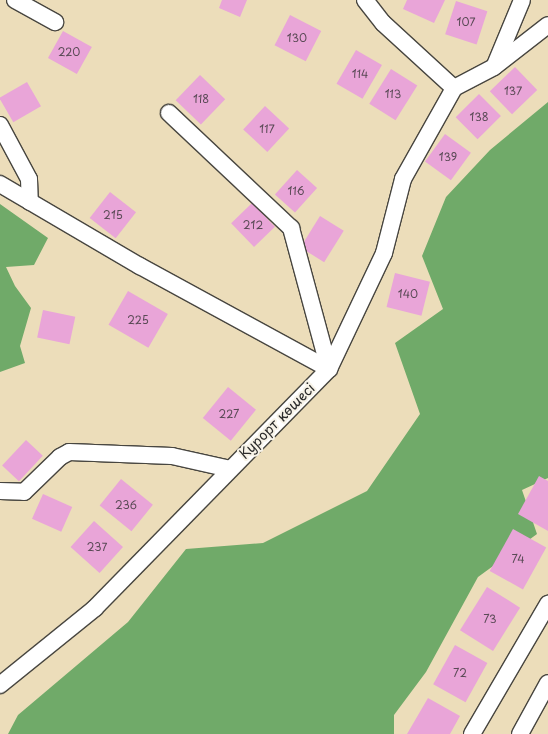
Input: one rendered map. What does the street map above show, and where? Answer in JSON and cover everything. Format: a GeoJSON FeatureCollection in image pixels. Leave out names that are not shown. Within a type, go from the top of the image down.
{"type":"FeatureCollection","features":[{"type":"Feature","properties":{"kind":"street"},"geometry":{"type":"LineString","coordinates":[[15,0],[55,22]]}},
{"type":"Feature","properties":{"kind":"street"},"geometry":{"type":"LineString","coordinates":[[365,0],[383,23],[454,88],[494,67],[546,25]]}},
{"type":"Feature","properties":{"kind":"street"},"geometry":{"type":"LineString","coordinates":[[494,67],[522,0]]}},
{"type":"Feature","properties":{"kind":"street","name":"Курорт көшесі"},"geometry":{"type":"LineString","coordinates":[[0,685],[95,608],[328,369],[384,253],[403,179],[454,88]]}},
{"type":"Feature","properties":{"kind":"street"},"geometry":{"type":"LineString","coordinates":[[169,113],[291,228],[328,369]]}},
{"type":"Feature","properties":{"kind":"street"},"geometry":{"type":"LineString","coordinates":[[0,125],[29,179],[30,202]]}},
{"type":"Feature","properties":{"kind":"street"},"geometry":{"type":"LineString","coordinates":[[0,184],[140,266],[328,369]]}},
{"type":"Feature","properties":{"kind":"street"},"geometry":{"type":"LineString","coordinates":[[0,491],[24,492],[60,457],[69,452],[172,456],[230,469]]}},
{"type":"Feature","properties":{"kind":"street"},"geometry":{"type":"LineString","coordinates":[[472,734],[548,604]]}},
{"type":"Feature","properties":{"kind":"street"},"geometry":{"type":"LineString","coordinates":[[520,734],[548,683]]}},
{"type":"Feature","properties":{"kind":"green space"},"geometry":{"type":"Polygon","coordinates":[[[548,102],[548,478],[522,490],[537,534],[478,577],[426,672],[394,715],[394,734],[8,734],[18,715],[128,622],[186,549],[263,543],[367,491],[420,414],[395,343],[443,309],[422,256],[446,197],[490,150],[548,102]]]}},
{"type":"Feature","properties":{"kind":"green space"},"geometry":{"type":"Polygon","coordinates":[[[0,204],[48,238],[34,265],[6,267],[15,286],[31,308],[20,346],[25,363],[0,372],[0,204]]]}},
{"type":"Feature","properties":{"kind":"building"},"geometry":{"type":"Polygon","coordinates":[[[222,0],[247,0],[240,17],[219,8],[222,0]]]}},
{"type":"Feature","properties":{"kind":"building"},"geometry":{"type":"Polygon","coordinates":[[[407,0],[445,0],[434,23],[403,9],[407,0]]]}},
{"type":"Feature","properties":{"kind":"building"},"geometry":{"type":"Polygon","coordinates":[[[456,1],[487,11],[477,44],[445,34],[456,1]]]}},
{"type":"Feature","properties":{"kind":"building"},"geometry":{"type":"Polygon","coordinates":[[[290,15],[321,31],[306,61],[275,45],[290,15]]]}},
{"type":"Feature","properties":{"kind":"building"},"geometry":{"type":"Polygon","coordinates":[[[63,31],[92,47],[77,74],[48,58],[63,31]]]}},
{"type":"Feature","properties":{"kind":"building"},"geometry":{"type":"Polygon","coordinates":[[[356,50],[382,65],[362,99],[336,84],[356,50]]]}},
{"type":"Feature","properties":{"kind":"building"},"geometry":{"type":"Polygon","coordinates":[[[515,67],[537,90],[512,114],[490,91],[515,67]]]}},
{"type":"Feature","properties":{"kind":"building"},"geometry":{"type":"Polygon","coordinates":[[[391,69],[417,85],[396,120],[369,104],[391,69]]]}},
{"type":"Feature","properties":{"kind":"building"},"geometry":{"type":"Polygon","coordinates":[[[200,75],[225,99],[201,124],[176,100],[200,75]]]}},
{"type":"Feature","properties":{"kind":"building"},"geometry":{"type":"Polygon","coordinates":[[[27,82],[41,106],[13,122],[0,98],[27,82]]]}},
{"type":"Feature","properties":{"kind":"building"},"geometry":{"type":"Polygon","coordinates":[[[479,94],[501,116],[478,139],[456,117],[479,94]]]}},
{"type":"Feature","properties":{"kind":"building"},"geometry":{"type":"Polygon","coordinates":[[[265,106],[289,129],[267,152],[243,129],[265,106]]]}},
{"type":"Feature","properties":{"kind":"building"},"geometry":{"type":"Polygon","coordinates":[[[445,134],[471,153],[451,180],[425,162],[445,134]]]}},
{"type":"Feature","properties":{"kind":"building"},"geometry":{"type":"Polygon","coordinates":[[[297,170],[317,188],[295,213],[275,195],[297,170]]]}},
{"type":"Feature","properties":{"kind":"building"},"geometry":{"type":"Polygon","coordinates":[[[110,192],[136,212],[116,238],[90,218],[110,192]]]}},
{"type":"Feature","properties":{"kind":"building"},"geometry":{"type":"Polygon","coordinates":[[[252,203],[275,227],[254,247],[231,223],[252,203]]]}},
{"type":"Feature","properties":{"kind":"building"},"geometry":{"type":"Polygon","coordinates":[[[320,216],[344,231],[324,262],[300,247],[320,216]]]}},
{"type":"Feature","properties":{"kind":"building"},"geometry":{"type":"Polygon","coordinates":[[[395,273],[430,282],[421,316],[387,307],[395,273]]]}},
{"type":"Feature","properties":{"kind":"building"},"geometry":{"type":"Polygon","coordinates":[[[128,291],[168,314],[148,348],[109,325],[128,291]]]}},
{"type":"Feature","properties":{"kind":"building"},"geometry":{"type":"Polygon","coordinates":[[[43,310],[75,317],[69,344],[37,337],[43,310]]]}},
{"type":"Feature","properties":{"kind":"building"},"geometry":{"type":"Polygon","coordinates":[[[228,387],[256,410],[231,441],[203,418],[228,387]]]}},
{"type":"Feature","properties":{"kind":"building"},"geometry":{"type":"Polygon","coordinates":[[[26,440],[43,456],[19,481],[2,466],[26,440]]]}},
{"type":"Feature","properties":{"kind":"building"},"geometry":{"type":"Polygon","coordinates":[[[539,476],[548,481],[548,531],[518,514],[539,476]]]}},
{"type":"Feature","properties":{"kind":"building"},"geometry":{"type":"Polygon","coordinates":[[[121,479],[153,505],[131,531],[100,505],[121,479]]]}},
{"type":"Feature","properties":{"kind":"building"},"geometry":{"type":"Polygon","coordinates":[[[43,494],[72,507],[61,532],[32,519],[43,494]]]}},
{"type":"Feature","properties":{"kind":"building"},"geometry":{"type":"Polygon","coordinates":[[[94,521],[123,547],[100,573],[71,547],[94,521]]]}},
{"type":"Feature","properties":{"kind":"building"},"geometry":{"type":"Polygon","coordinates":[[[513,529],[546,547],[523,589],[490,571],[513,529]]]}},
{"type":"Feature","properties":{"kind":"building"},"geometry":{"type":"Polygon","coordinates":[[[487,587],[520,608],[493,651],[460,630],[487,587]]]}},
{"type":"Feature","properties":{"kind":"building"},"geometry":{"type":"Polygon","coordinates":[[[455,645],[487,663],[466,702],[433,684],[455,645]]]}},
{"type":"Feature","properties":{"kind":"building"},"geometry":{"type":"Polygon","coordinates":[[[428,698],[460,716],[450,734],[407,734],[428,698]]]}}]}
